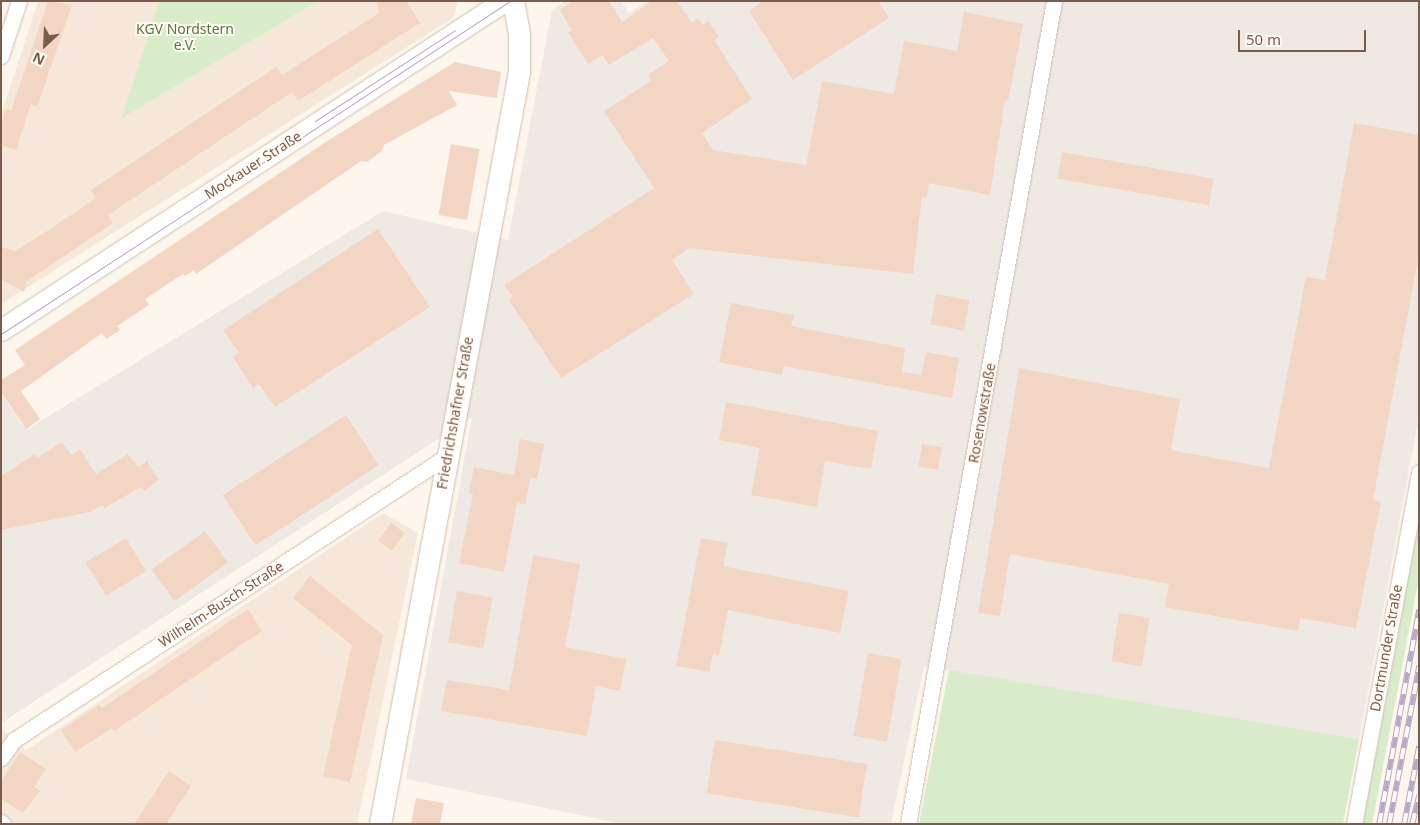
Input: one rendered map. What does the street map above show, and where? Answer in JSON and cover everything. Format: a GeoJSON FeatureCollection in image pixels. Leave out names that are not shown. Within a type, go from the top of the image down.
{"type":"FeatureCollection","features":[{"type":"Feature","properties":{"kind":"main road","name":"Mockauer Straße"},"geometry":{"type":"LineString","coordinates":[[1,330],[504,1]]}},
{"type":"Feature","properties":{"kind":"main road","name":"Friedrichshafner Straße"},"geometry":{"type":"LineString","coordinates":[[380,824],[519,72],[519,34],[513,1]]}},
{"type":"Feature","properties":{"kind":"street"},"geometry":{"type":"LineString","coordinates":[[1,56],[19,1]]}},
{"type":"Feature","properties":{"kind":"street","name":"Rosenowstraße"},"geometry":{"type":"LineString","coordinates":[[908,824],[1054,1]]}},
{"type":"Feature","properties":{"kind":"street","name":"Wilhelm-Busch-Straße"},"geometry":{"type":"LineString","coordinates":[[1,758],[19,736],[447,456]]}},
{"type":"Feature","properties":{"kind":"street","name":"Dortmunder Straße"},"geometry":{"type":"LineString","coordinates":[[1354,824],[1419,472]]}},
{"type":"Feature","properties":{"kind":"shaded area"},"geometry":{"type":"Polygon","coordinates":[[[38,1],[159,1],[123,117],[318,1],[458,1],[453,18],[1,304],[1,115],[38,1]]]}},
{"type":"Feature","properties":{"kind":"shaded area"},"geometry":{"type":"Polygon","coordinates":[[[565,1],[621,1],[629,13],[647,1],[1419,1],[1419,416],[1359,739],[924,666],[891,824],[623,824],[406,779],[472,417],[1,723],[1,393],[26,430],[383,211],[508,240],[552,10],[565,1]]]}},
{"type":"Feature","properties":{"kind":"shaded area"},"geometry":{"type":"Polygon","coordinates":[[[383,513],[418,533],[357,824],[1,824],[1,729],[26,750],[383,513]]]}},
{"type":"Feature","properties":{"kind":"green space","name":"KGV Nordstern e.V."},"geometry":{"type":"Polygon","coordinates":[[[159,1],[318,1],[122,118],[159,1]]]}},
{"type":"Feature","properties":{"kind":"green space"},"geometry":{"type":"Polygon","coordinates":[[[1419,521],[1419,578],[1372,824],[1363,824],[1419,521]]]}},
{"type":"Feature","properties":{"kind":"green space"},"geometry":{"type":"Polygon","coordinates":[[[949,670],[1359,739],[1343,824],[919,824],[949,670]]]}},
{"type":"Feature","properties":{"kind":"building"},"geometry":{"type":"Polygon","coordinates":[[[48,1],[72,5],[37,107],[31,104],[16,150],[1,145],[1,124],[6,109],[11,111],[48,1]]]}},
{"type":"Feature","properties":{"kind":"building"},"geometry":{"type":"Polygon","coordinates":[[[376,1],[406,1],[420,23],[298,101],[292,92],[108,215],[113,223],[26,282],[24,292],[1,279],[1,247],[15,251],[52,228],[96,198],[91,190],[276,67],[282,75],[379,13],[376,1]]]}},
{"type":"Feature","properties":{"kind":"building"},"geometry":{"type":"Polygon","coordinates":[[[573,1],[609,1],[622,22],[652,1],[677,1],[692,23],[698,18],[703,25],[708,21],[719,37],[714,40],[752,99],[702,133],[713,150],[806,165],[822,81],[894,94],[904,41],[957,51],[964,12],[1023,24],[1008,101],[1005,100],[990,195],[929,183],[927,198],[922,197],[913,274],[689,248],[672,260],[694,294],[561,378],[509,300],[513,297],[504,285],[654,188],[604,111],[651,81],[648,75],[669,61],[653,38],[609,65],[603,55],[588,64],[568,32],[572,30],[560,10],[573,1]]]}},
{"type":"Feature","properties":{"kind":"building"},"geometry":{"type":"Polygon","coordinates":[[[763,1],[878,1],[889,18],[793,80],[749,11],[763,1]]]}},
{"type":"Feature","properties":{"kind":"building"},"geometry":{"type":"Polygon","coordinates":[[[455,62],[501,72],[497,98],[449,91],[457,105],[384,145],[382,151],[367,162],[361,161],[196,274],[194,270],[185,276],[183,274],[145,299],[149,305],[117,326],[120,330],[106,339],[102,333],[21,391],[40,419],[26,429],[1,392],[1,380],[25,365],[15,350],[332,138],[455,62]]]}},
{"type":"Feature","properties":{"kind":"building"},"geometry":{"type":"Polygon","coordinates":[[[1354,123],[1419,135],[1419,254],[1373,500],[1381,502],[1356,628],[1300,618],[1298,631],[1165,607],[1169,584],[1010,554],[1000,616],[978,613],[1019,368],[1180,399],[1171,450],[1269,468],[1306,277],[1325,280],[1354,123]]]}},
{"type":"Feature","properties":{"kind":"building"},"geometry":{"type":"Polygon","coordinates":[[[451,144],[480,149],[467,220],[438,215],[451,144]]]}},
{"type":"Feature","properties":{"kind":"building"},"geometry":{"type":"Polygon","coordinates":[[[1062,152],[1214,179],[1209,205],[1057,179],[1062,152]]]}},
{"type":"Feature","properties":{"kind":"building"},"geometry":{"type":"Polygon","coordinates":[[[378,229],[430,307],[275,407],[259,384],[253,388],[233,357],[239,353],[223,330],[378,229]]]}},
{"type":"Feature","properties":{"kind":"building"},"geometry":{"type":"Polygon","coordinates":[[[936,294],[969,300],[964,330],[931,325],[936,294]]]}},
{"type":"Feature","properties":{"kind":"building"},"geometry":{"type":"Polygon","coordinates":[[[731,303],[794,315],[791,326],[905,348],[902,372],[921,375],[926,352],[959,358],[952,398],[784,366],[782,375],[719,362],[731,303]]]}},
{"type":"Feature","properties":{"kind":"building"},"geometry":{"type":"Polygon","coordinates":[[[726,402],[878,431],[871,469],[825,461],[817,507],[751,495],[760,448],[719,440],[726,402]]]}},
{"type":"Feature","properties":{"kind":"building"},"geometry":{"type":"Polygon","coordinates":[[[346,415],[379,465],[255,545],[223,495],[346,415]]]}},
{"type":"Feature","properties":{"kind":"building"},"geometry":{"type":"Polygon","coordinates":[[[520,439],[544,444],[537,479],[530,478],[525,504],[517,503],[504,572],[459,563],[473,494],[469,493],[474,467],[514,475],[520,439]]]}},
{"type":"Feature","properties":{"kind":"building"},"geometry":{"type":"Polygon","coordinates":[[[62,442],[71,455],[80,449],[96,474],[128,454],[138,467],[147,461],[159,480],[144,491],[141,487],[105,508],[102,505],[90,512],[1,530],[1,476],[35,454],[37,458],[62,442]]]}},
{"type":"Feature","properties":{"kind":"building"},"geometry":{"type":"Polygon","coordinates":[[[922,444],[942,447],[938,470],[918,467],[922,444]]]}},
{"type":"Feature","properties":{"kind":"building"},"geometry":{"type":"Polygon","coordinates":[[[391,523],[405,533],[392,551],[378,541],[391,523]]]}},
{"type":"Feature","properties":{"kind":"building"},"geometry":{"type":"Polygon","coordinates":[[[205,531],[228,563],[175,601],[152,570],[205,531]]]}},
{"type":"Feature","properties":{"kind":"building"},"geometry":{"type":"Polygon","coordinates":[[[126,538],[146,571],[106,596],[86,562],[126,538]]]}},
{"type":"Feature","properties":{"kind":"building"},"geometry":{"type":"Polygon","coordinates":[[[701,538],[728,543],[723,566],[849,591],[840,633],[728,610],[719,656],[713,654],[709,672],[676,666],[701,538]]]}},
{"type":"Feature","properties":{"kind":"building"},"geometry":{"type":"Polygon","coordinates":[[[533,555],[580,564],[565,647],[626,659],[620,691],[596,686],[587,736],[441,711],[447,680],[509,690],[533,555]]]}},
{"type":"Feature","properties":{"kind":"building"},"geometry":{"type":"Polygon","coordinates":[[[310,576],[383,635],[350,782],[323,776],[352,645],[293,598],[310,576]]]}},
{"type":"Feature","properties":{"kind":"building"},"geometry":{"type":"Polygon","coordinates":[[[457,591],[492,597],[483,648],[448,642],[457,591]]]}},
{"type":"Feature","properties":{"kind":"building"},"geometry":{"type":"Polygon","coordinates":[[[248,609],[262,631],[114,731],[112,728],[75,752],[61,730],[99,705],[102,708],[248,609]]]}},
{"type":"Feature","properties":{"kind":"building"},"geometry":{"type":"Polygon","coordinates":[[[1119,613],[1150,618],[1142,666],[1111,661],[1119,613]]]}},
{"type":"Feature","properties":{"kind":"building"},"geometry":{"type":"Polygon","coordinates":[[[868,653],[901,659],[887,742],[853,736],[868,653]]]}},
{"type":"Feature","properties":{"kind":"building"},"geometry":{"type":"Polygon","coordinates":[[[715,740],[867,764],[859,817],[707,793],[715,740]]]}},
{"type":"Feature","properties":{"kind":"building"},"geometry":{"type":"Polygon","coordinates":[[[20,752],[46,769],[34,787],[40,791],[23,813],[1,799],[1,782],[20,752]]]}},
{"type":"Feature","properties":{"kind":"building"},"geometry":{"type":"Polygon","coordinates":[[[169,771],[191,786],[166,824],[134,824],[169,771]]]}},
{"type":"Feature","properties":{"kind":"building"},"geometry":{"type":"Polygon","coordinates":[[[416,798],[444,803],[440,824],[411,824],[416,798]]]}},
{"type":"Feature","properties":{"kind":"tram line"},"geometry":{"type":"LineString","coordinates":[[1,334],[510,1]]}},
{"type":"Feature","properties":{"kind":"tram line"},"geometry":{"type":"LineString","coordinates":[[315,121],[455,30]]}},
{"type":"Feature","properties":{"kind":"railway"},"geometry":{"type":"LineString","coordinates":[[1379,824],[1419,610]]}},
{"type":"Feature","properties":{"kind":"railway"},"geometry":{"type":"LineString","coordinates":[[1389,824],[1419,666]]}},
{"type":"Feature","properties":{"kind":"railway"},"geometry":{"type":"LineString","coordinates":[[1404,824],[1419,746]]}},
{"type":"Feature","properties":{"kind":"railway"},"geometry":{"type":"LineString","coordinates":[[1412,824],[1419,795]]}}]}
